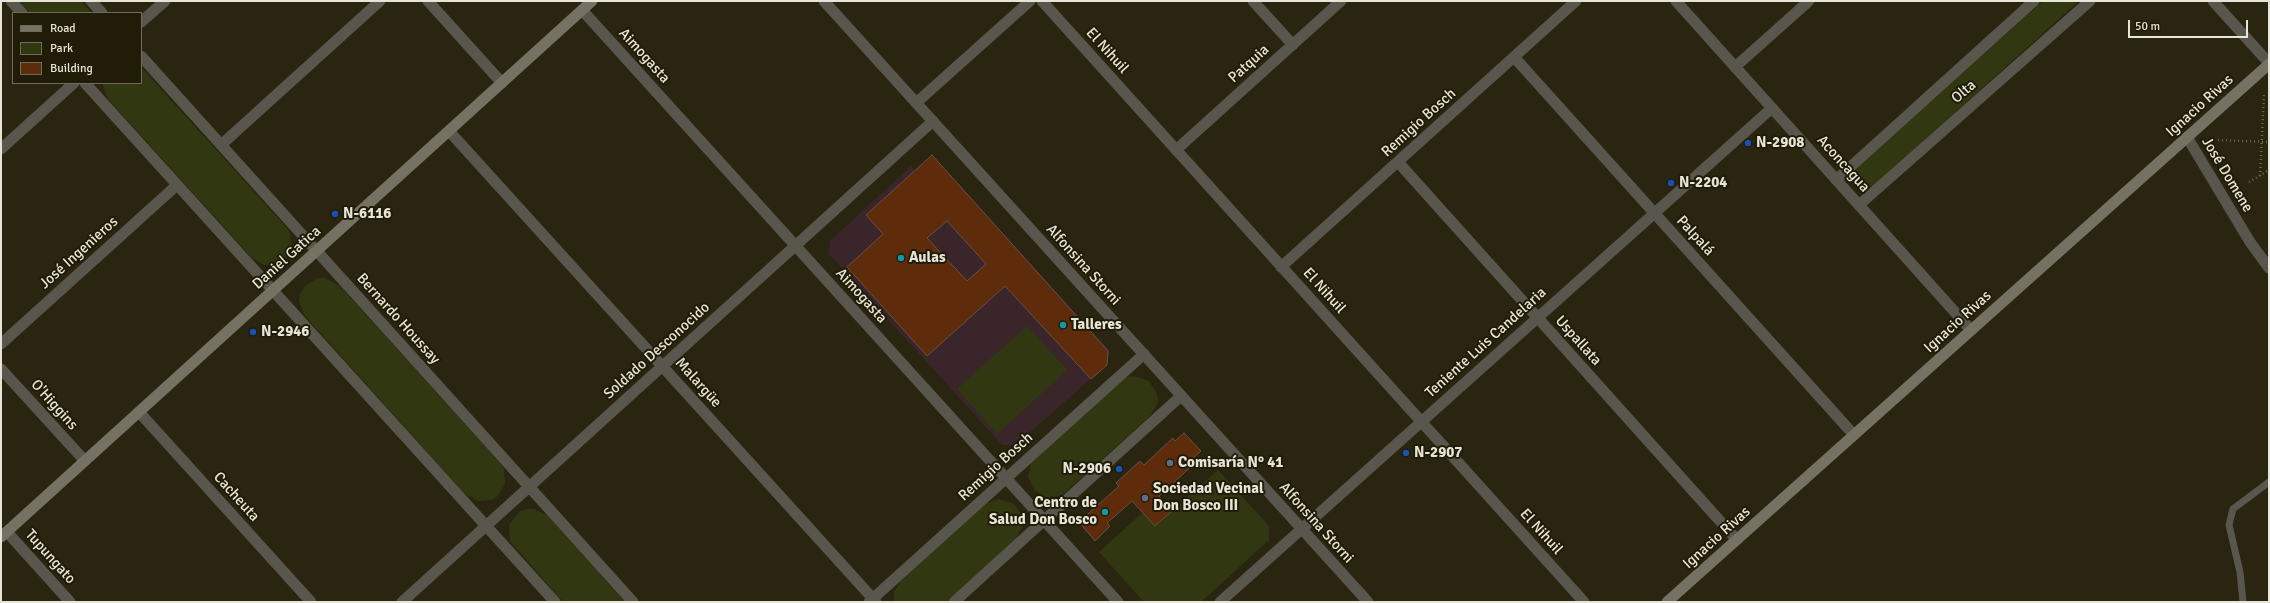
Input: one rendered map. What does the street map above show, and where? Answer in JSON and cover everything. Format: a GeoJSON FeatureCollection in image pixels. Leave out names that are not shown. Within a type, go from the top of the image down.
{"type":"FeatureCollection","features":[{"type":"Feature","properties":{"kind":"main road","name":"Daniel Gatica"},"geometry":{"type":"LineString","coordinates":[[4,535],[592,1]]}},
{"type":"Feature","properties":{"kind":"main road","name":"Ignacio Rivas"},"geometry":{"type":"LineString","coordinates":[[1667,602],[2269,63]]}},
{"type":"Feature","properties":{"kind":"street"},"geometry":{"type":"LineString","coordinates":[[11,1],[21,12]]}},
{"type":"Feature","properties":{"kind":"street"},"geometry":{"type":"LineString","coordinates":[[91,1],[101,12]]}},
{"type":"Feature","properties":{"kind":"street"},"geometry":{"type":"LineString","coordinates":[[142,21],[165,1]]}},
{"type":"Feature","properties":{"kind":"street"},"geometry":{"type":"LineString","coordinates":[[221,145],[380,1]]}},
{"type":"Feature","properties":{"kind":"street"},"geometry":{"type":"LineString","coordinates":[[428,1],[502,83]]}},
{"type":"Feature","properties":{"kind":"street","name":"Alfonsina Storni"},"geometry":{"type":"LineString","coordinates":[[824,1],[1368,602]]}},
{"type":"Feature","properties":{"kind":"street"},"geometry":{"type":"LineString","coordinates":[[916,103],[1030,1]]}},
{"type":"Feature","properties":{"kind":"street","name":"El Nihuil"},"geometry":{"type":"LineString","coordinates":[[1042,1],[1584,602]]}},
{"type":"Feature","properties":{"kind":"street"},"geometry":{"type":"LineString","coordinates":[[1253,1],[1293,45]]}},
{"type":"Feature","properties":{"kind":"street","name":"Patquia"},"geometry":{"type":"LineString","coordinates":[[1176,150],[1341,1]]}},
{"type":"Feature","properties":{"kind":"street","name":"Remigio Bosch"},"geometry":{"type":"LineString","coordinates":[[1281,267],[1576,1]]}},
{"type":"Feature","properties":{"kind":"street","name":"Aconcagua"},"geometry":{"type":"LineString","coordinates":[[1676,1],[1971,330]]}},
{"type":"Feature","properties":{"kind":"street"},"geometry":{"type":"LineString","coordinates":[[1735,67],[1809,1]]}},
{"type":"Feature","properties":{"kind":"street","name":"Olta"},"geometry":{"type":"LineString","coordinates":[[1836,180],[2034,1]]}},
{"type":"Feature","properties":{"kind":"street","name":"Olta"},"geometry":{"type":"LineString","coordinates":[[1858,204],[2090,1]]}},
{"type":"Feature","properties":{"kind":"street"},"geometry":{"type":"LineString","coordinates":[[2213,1],[2269,63]]}},
{"type":"Feature","properties":{"kind":"street","name":"Aimogasta"},"geometry":{"type":"LineString","coordinates":[[582,10],[1118,602]]}},
{"type":"Feature","properties":{"kind":"street","name":"Bernardo Houssay"},"geometry":{"type":"LineString","coordinates":[[142,57],[633,602]]}},
{"type":"Feature","properties":{"kind":"street","name":"Palpalá"},"geometry":{"type":"LineString","coordinates":[[1514,57],[1854,435]]}},
{"type":"Feature","properties":{"kind":"street"},"geometry":{"type":"LineString","coordinates":[[1,149],[73,84]]}},
{"type":"Feature","properties":{"kind":"street"},"geometry":{"type":"LineString","coordinates":[[86,84],[555,602]]}},
{"type":"Feature","properties":{"kind":"street","name":"Teniente Luis Candelaria"},"geometry":{"type":"LineString","coordinates":[[1220,602],[1772,108]]}},
{"type":"Feature","properties":{"kind":"street","name":"Soldado Desconocido"},"geometry":{"type":"LineString","coordinates":[[402,602],[932,121]]}},
{"type":"Feature","properties":{"kind":"street","name":"Malargüe"},"geometry":{"type":"LineString","coordinates":[[449,131],[873,601]]}},
{"type":"Feature","properties":{"kind":"street","name":"José Domene"},"geometry":{"type":"LineString","coordinates":[[2187,137],[2234,215],[2269,268]]}},
{"type":"Feature","properties":{"kind":"street","name":"Uspallata"},"geometry":{"type":"LineString","coordinates":[[1398,162],[1737,540]]}},
{"type":"Feature","properties":{"kind":"street","name":"José Ingenieros"},"geometry":{"type":"LineString","coordinates":[[1,344],[177,185]]}},
{"type":"Feature","properties":{"kind":"street","name":"Remigio Bosch"},"geometry":{"type":"LineString","coordinates":[[873,601],[1006,478],[1144,354]]}},
{"type":"Feature","properties":{"kind":"street","name":"O'Higgins"},"geometry":{"type":"LineString","coordinates":[[1,369],[85,461]]}},
{"type":"Feature","properties":{"kind":"street"},"geometry":{"type":"LineString","coordinates":[[954,602],[1181,396]]}},
{"type":"Feature","properties":{"kind":"street","name":"Cacheuta"},"geometry":{"type":"LineString","coordinates":[[139,412],[311,602]]}},
{"type":"Feature","properties":{"kind":"street","name":"Tupungato"},"geometry":{"type":"LineString","coordinates":[[4,535],[70,602]]}},
{"type":"Feature","properties":{"kind":"lane"},"geometry":{"type":"LineString","coordinates":[[2243,602],[2240,572],[2229,525],[2233,509],[2269,482]]}},
{"type":"Feature","properties":{"kind":"path"},"geometry":{"type":"LineString","coordinates":[[2260,176],[2264,95]]}},
{"type":"Feature","properties":{"kind":"path"},"geometry":{"type":"LineString","coordinates":[[2218,140],[2269,142]]}},
{"type":"Feature","properties":{"kind":"path"},"geometry":{"type":"LineString","coordinates":[[2249,182],[2269,170]]}},
{"type":"Feature","properties":{"kind":"shaded area"},"geometry":{"type":"Polygon","coordinates":[[[932,155],[1109,350],[1107,365],[1015,445],[1002,445],[829,254],[830,241],[911,166],[915,170],[932,155]]]}},
{"type":"Feature","properties":{"kind":"green space"},"geometry":{"type":"Polygon","coordinates":[[[19,1],[81,1],[91,12],[29,12],[19,1]]]}},
{"type":"Feature","properties":{"kind":"green space"},"geometry":{"type":"Polygon","coordinates":[[[2043,1],[2079,1],[1873,186],[1862,188],[1856,184],[1854,176],[1857,168],[2043,1]]]}},
{"type":"Feature","properties":{"kind":"green space"},"geometry":{"type":"Polygon","coordinates":[[[142,68],[286,227],[290,233],[292,247],[285,260],[279,264],[264,265],[252,258],[108,99],[102,84],[142,84],[142,68]]]}},
{"type":"Feature","properties":{"kind":"green space"},"geometry":{"type":"Polygon","coordinates":[[[317,278],[325,278],[339,285],[500,463],[504,469],[505,484],[498,496],[492,500],[478,501],[465,494],[305,316],[299,301],[300,294],[304,287],[317,278]]]}},
{"type":"Feature","properties":{"kind":"green space"},"geometry":{"type":"Polygon","coordinates":[[[1027,326],[1067,370],[997,434],[957,389],[1027,326]]]}},
{"type":"Feature","properties":{"kind":"green space"},"geometry":{"type":"Polygon","coordinates":[[[1134,376],[1149,381],[1157,394],[1158,402],[1150,416],[1061,496],[1046,497],[1034,490],[1028,477],[1031,463],[1126,377],[1134,376]]]}},
{"type":"Feature","properties":{"kind":"green space"},"geometry":{"type":"Polygon","coordinates":[[[1218,470],[1269,526],[1269,540],[1201,602],[1144,602],[1099,552],[1143,512],[1155,526],[1218,470]]]}},
{"type":"Feature","properties":{"kind":"green space"},"geometry":{"type":"Polygon","coordinates":[[[999,499],[1014,504],[1023,517],[1023,525],[1016,539],[946,602],[894,602],[894,592],[901,580],[985,504],[999,499]]]}},
{"type":"Feature","properties":{"kind":"green space"},"geometry":{"type":"Polygon","coordinates":[[[526,509],[534,509],[548,516],[625,602],[563,602],[510,541],[509,525],[519,512],[526,509]]]}},
{"type":"Feature","properties":{"kind":"building","name":"Aulas"},"geometry":{"type":"Polygon","coordinates":[[[932,155],[1108,351],[1107,365],[1091,379],[1005,286],[927,356],[847,267],[883,234],[866,215],[932,155]],[[947,221],[927,238],[967,281],[986,264],[947,221]]]}},
{"type":"Feature","properties":{"kind":"building"},"geometry":{"type":"Polygon","coordinates":[[[1184,433],[1201,451],[1192,459],[1196,462],[1159,496],[1172,511],[1155,526],[1132,501],[1107,523],[1110,526],[1095,541],[1079,522],[1119,486],[1116,483],[1140,461],[1144,465],[1173,438],[1175,441],[1184,433]]]}},
{"type":"Feature","properties":{"kind":"place","name":"N-2908"},"geometry":{"type":"Point","coordinates":[1748,143]}},
{"type":"Feature","properties":{"kind":"place","name":"N-2204"},"geometry":{"type":"Point","coordinates":[1671,183]}},
{"type":"Feature","properties":{"kind":"place","name":"N-6116"},"geometry":{"type":"Point","coordinates":[335,214]}},
{"type":"Feature","properties":{"kind":"place","name":"Aulas"},"geometry":{"type":"Point","coordinates":[901,258]}},
{"type":"Feature","properties":{"kind":"place","name":"Talleres"},"geometry":{"type":"Point","coordinates":[1063,325]}},
{"type":"Feature","properties":{"kind":"place","name":"N-2946"},"geometry":{"type":"Point","coordinates":[253,332]}},
{"type":"Feature","properties":{"kind":"place","name":"N-2907"},"geometry":{"type":"Point","coordinates":[1406,453]}},
{"type":"Feature","properties":{"kind":"place","name":"Comisaría N° 41"},"geometry":{"type":"Point","coordinates":[1170,463]}},
{"type":"Feature","properties":{"kind":"place","name":"N-2906"},"geometry":{"type":"Point","coordinates":[1119,469]}},
{"type":"Feature","properties":{"kind":"place","name":"Sociedad Vecinal Don Bosco III"},"geometry":{"type":"Point","coordinates":[1145,498]}},
{"type":"Feature","properties":{"kind":"place","name":"Centro de Salud Don Bosco"},"geometry":{"type":"Point","coordinates":[1105,512]}}]}
